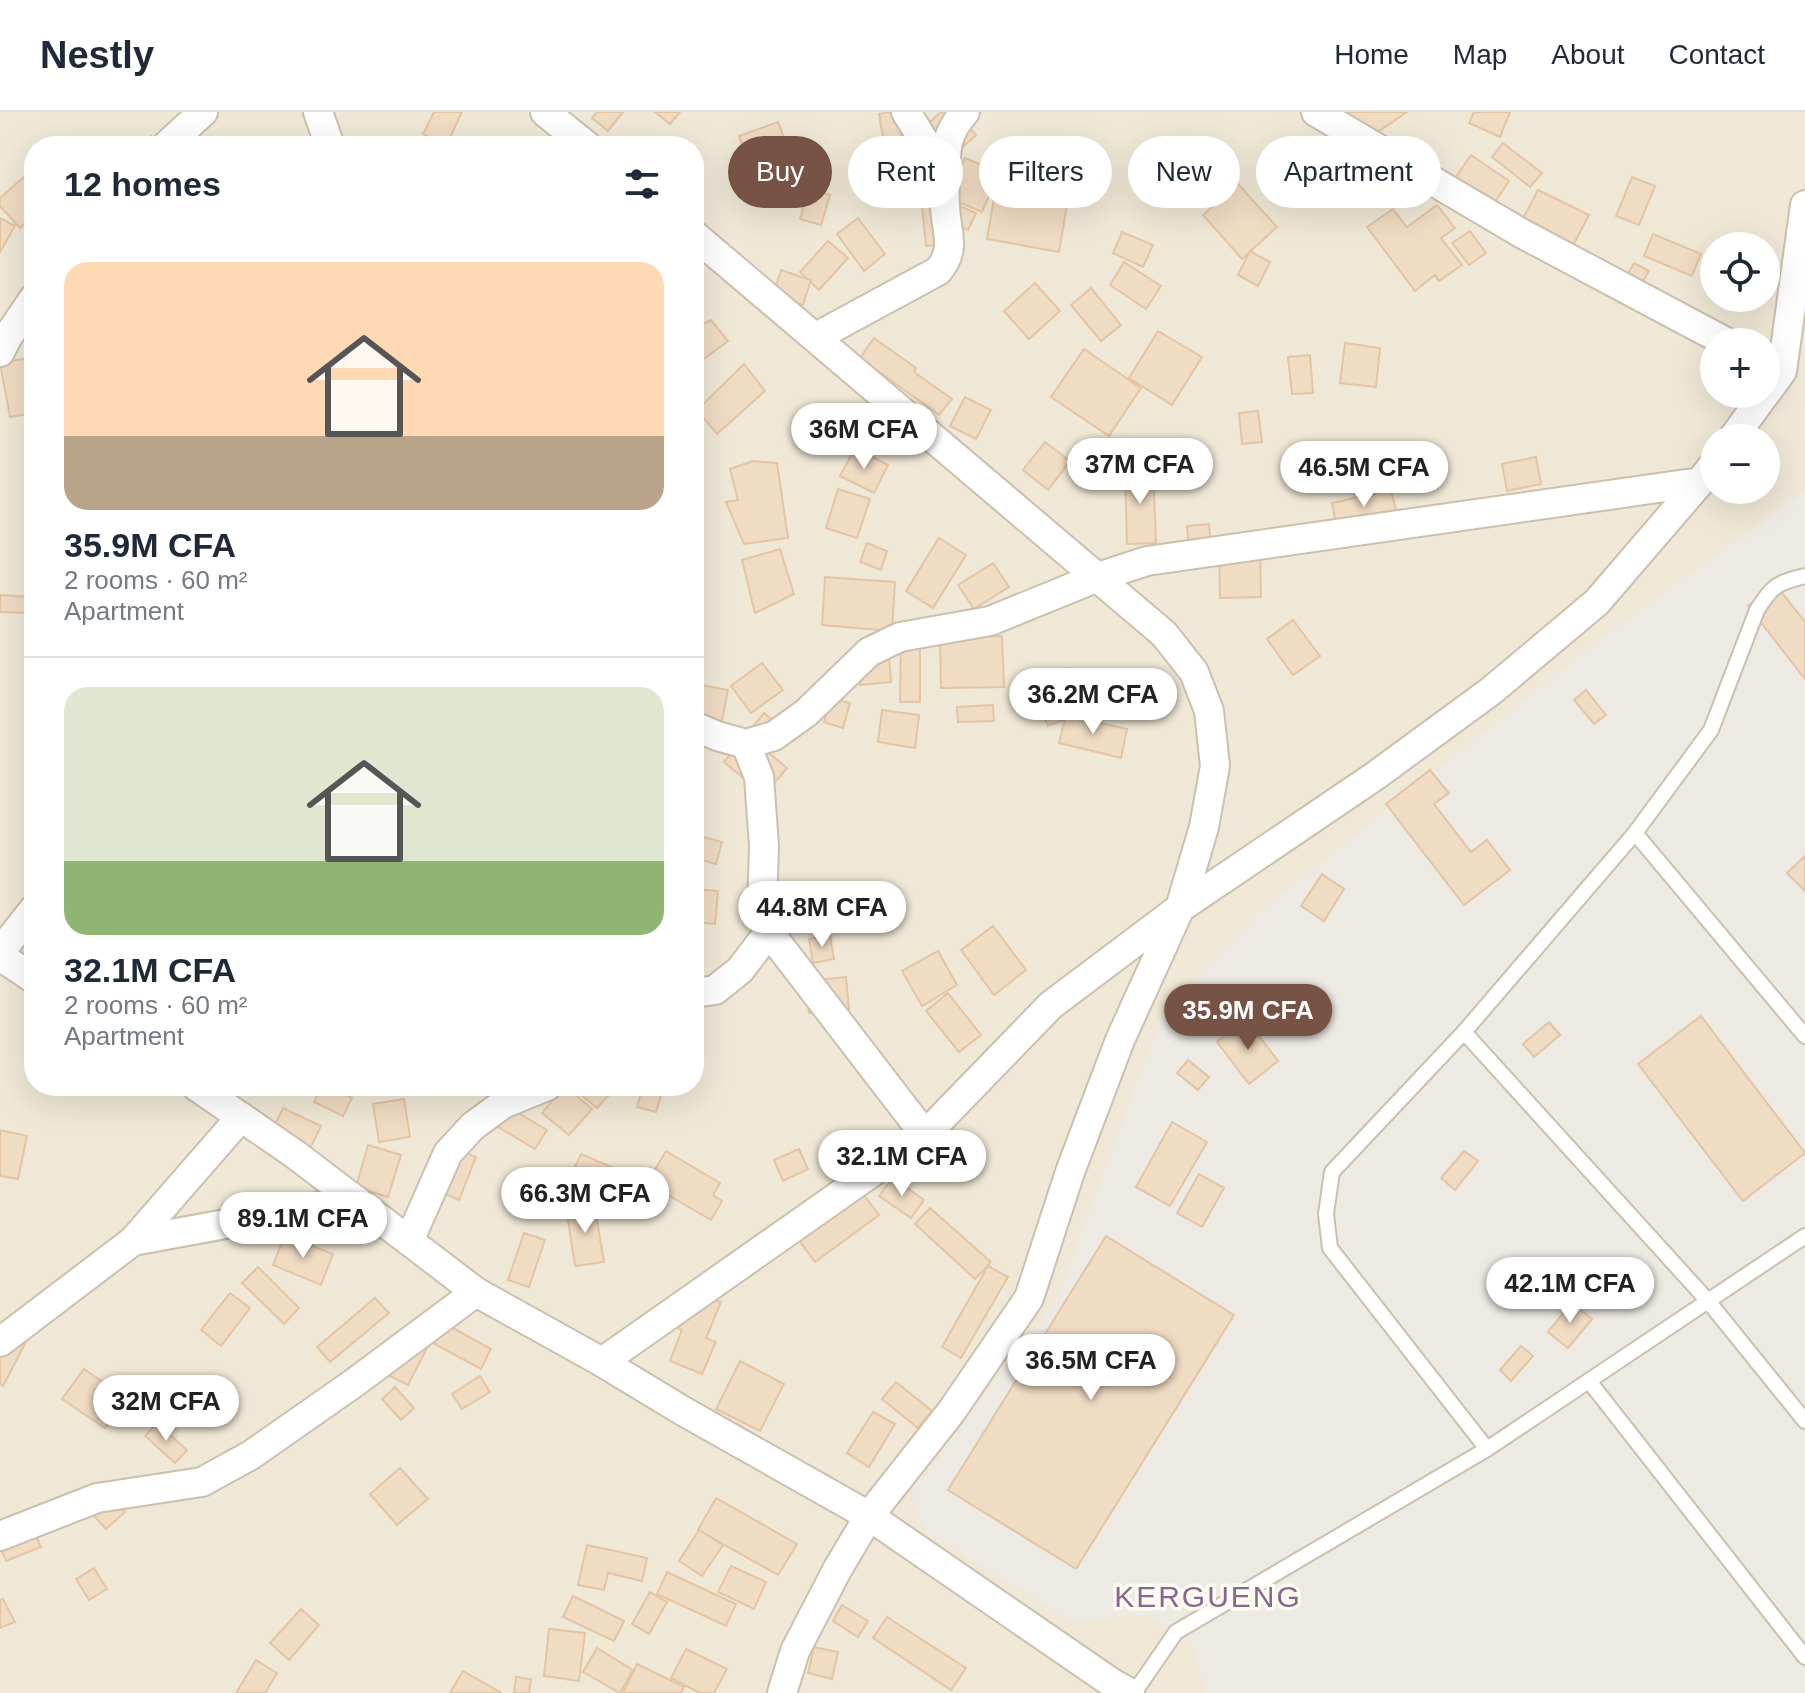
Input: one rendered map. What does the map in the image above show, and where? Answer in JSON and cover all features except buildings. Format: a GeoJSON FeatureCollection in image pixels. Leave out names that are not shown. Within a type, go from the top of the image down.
{"type":"FeatureCollection","features":[{"type":"Feature","properties":{"kind":"street"},"geometry":{"type":"LineString","coordinates":[[177,136],[203,112]]}},
{"type":"Feature","properties":{"kind":"street"},"geometry":{"type":"LineString","coordinates":[[318,112],[326,136]]}},
{"type":"Feature","properties":{"kind":"street"},"geometry":{"type":"LineString","coordinates":[[545,112],[575,136]]}},
{"type":"Feature","properties":{"kind":"street"},"geometry":{"type":"LineString","coordinates":[[906,112],[921,136]]}},
{"type":"Feature","properties":{"kind":"street"},"geometry":{"type":"LineString","coordinates":[[949,136],[965,112]]}},
{"type":"Feature","properties":{"kind":"street"},"geometry":{"type":"LineString","coordinates":[[1316,112],[1521,233],[1700,328]]}},
{"type":"Feature","properties":{"kind":"street"},"geometry":{"type":"LineString","coordinates":[[1780,359],[1805,205]]}},
{"type":"Feature","properties":{"kind":"street"},"geometry":{"type":"LineString","coordinates":[[816,337],[938,271],[946,262],[950,249],[944,208]]}},
{"type":"Feature","properties":{"kind":"street"},"geometry":{"type":"LineString","coordinates":[[704,243],[1164,634],[1194,672],[1209,711],[1215,766],[1204,827],[1180,908],[1120,1040],[1070,1172],[1029,1298],[951,1412],[869,1516],[795,1651],[782,1693]]}},
{"type":"Feature","properties":{"kind":"street"},"geometry":{"type":"LineString","coordinates":[[0,352],[24,313]]}},
{"type":"Feature","properties":{"kind":"street"},"geometry":{"type":"LineString","coordinates":[[704,730],[746,744],[774,736],[806,713],[869,652],[900,637],[990,621],[1098,577],[1147,561],[1700,474]]}},
{"type":"Feature","properties":{"kind":"street"},"geometry":{"type":"LineString","coordinates":[[602,1362],[925,1135],[1051,1005],[1180,908],[1375,776],[1491,691],[1597,602],[1700,481]]}},
{"type":"Feature","properties":{"kind":"street"},"geometry":{"type":"LineString","coordinates":[[746,744],[759,777],[764,846],[762,909],[769,932],[925,1135]]}},
{"type":"Feature","properties":{"kind":"street"},"geometry":{"type":"LineString","coordinates":[[24,922],[0,954],[24,972]]}},
{"type":"Feature","properties":{"kind":"street"},"geometry":{"type":"LineString","coordinates":[[704,992],[715,990],[740,970],[769,932]]}},
{"type":"Feature","properties":{"kind":"street"},"geometry":{"type":"LineString","coordinates":[[211,1096],[296,1155],[476,1292],[869,1516],[1117,1691]]}},
{"type":"Feature","properties":{"kind":"street"},"geometry":{"type":"LineString","coordinates":[[409,1241],[448,1153],[473,1126],[503,1104],[523,1096]]}},
{"type":"Feature","properties":{"kind":"street"},"geometry":{"type":"LineString","coordinates":[[0,1342],[133,1241],[241,1117]]}},
{"type":"Feature","properties":{"kind":"street"},"geometry":{"type":"LineString","coordinates":[[133,1241],[356,1200]]}},
{"type":"Feature","properties":{"kind":"street"},"geometry":{"type":"LineString","coordinates":[[0,1536],[97,1498],[202,1482],[264,1446],[476,1292]]}},
{"type":"Feature","properties":{"kind":"street"},"geometry":{"type":"LineString","coordinates":[[0,1516],[40,1521]]}},
{"type":"Feature","properties":{"kind":"lane"},"geometry":{"type":"LineString","coordinates":[[1487,1449],[1330,1248],[1326,1214],[1332,1172],[1464,1032],[1635,833],[1711,730],[1757,610],[1768,593],[1784,581],[1805,576]]}},
{"type":"Feature","properties":{"kind":"lane"},"geometry":{"type":"LineString","coordinates":[[1635,833],[1805,1036]]}},
{"type":"Feature","properties":{"kind":"lane"},"geometry":{"type":"LineString","coordinates":[[1464,1032],[1708,1301],[1805,1421]]}},
{"type":"Feature","properties":{"kind":"lane"},"geometry":{"type":"LineString","coordinates":[[1117,1691],[1176,1632],[1487,1449],[1805,1236]]}},
{"type":"Feature","properties":{"kind":"lane"},"geometry":{"type":"LineString","coordinates":[[1589,1381],[1805,1657]]}},
{"type":"Feature","properties":{"kind":"shaded area"},"geometry":{"type":"Polygon","coordinates":[[[0,112],[1805,112],[1805,1693],[0,1693],[0,112]]]}},
{"type":"Feature","properties":{"kind":"shaded area"},"geometry":{"type":"Polygon","coordinates":[[[1805,491],[1805,1693],[1206,1693],[1192,1641],[1145,1615],[1073,1622],[926,1532],[911,1495],[1059,1295],[1164,1010],[1263,909],[1603,637],[1805,491]]]}},
{"type":"Feature","properties":{"kind":"district","name":"KERGUENG"},"geometry":{"type":"Point","coordinates":[1208,1597]}}]}
